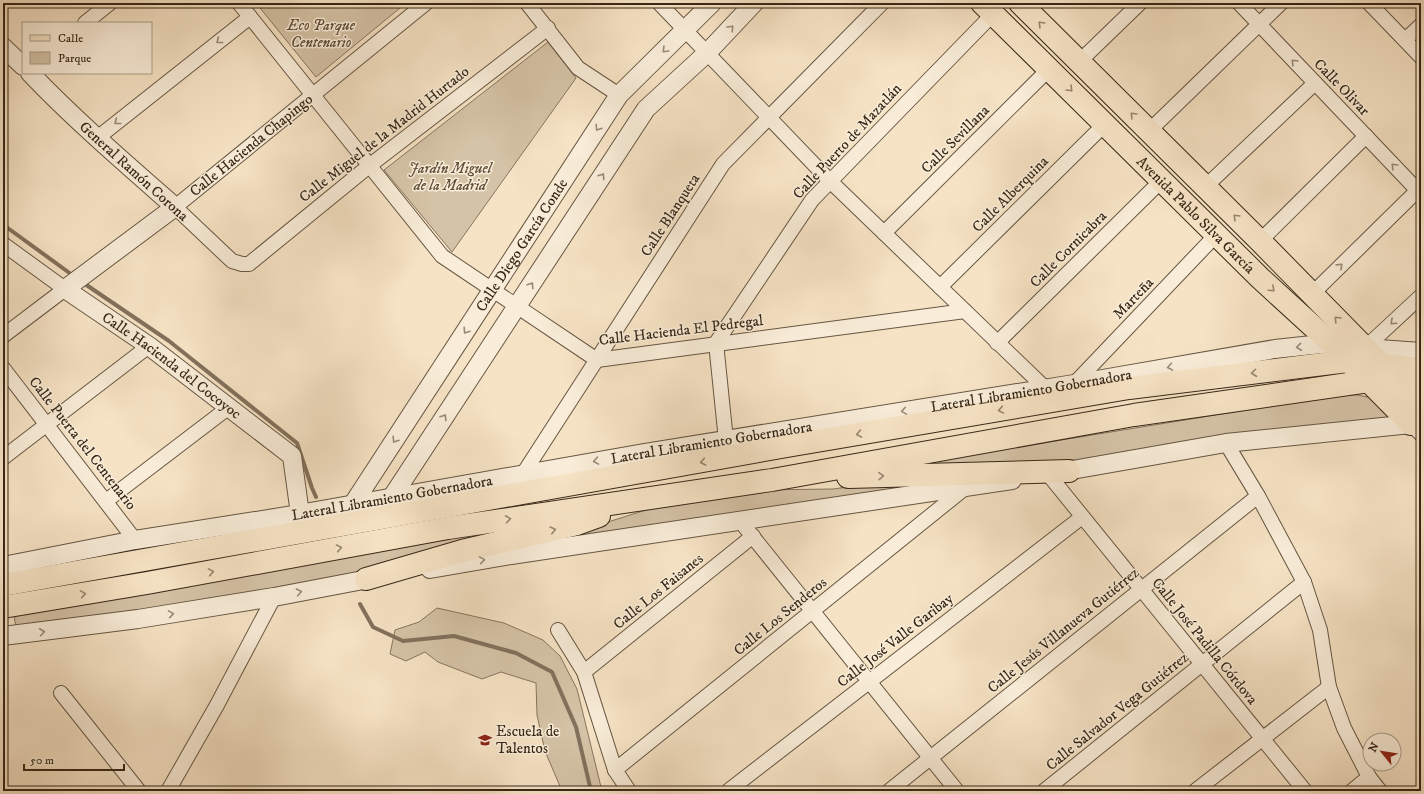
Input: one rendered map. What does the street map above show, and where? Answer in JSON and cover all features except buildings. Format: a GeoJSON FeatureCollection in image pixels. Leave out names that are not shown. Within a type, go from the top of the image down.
{"type":"FeatureCollection","features":[{"type":"Feature","properties":{"kind":"main road","name":"Avenida Pablo Silva García"},"geometry":{"type":"LineString","coordinates":[[1020,3],[1206,187],[1365,348],[1374,373],[1418,427]]}},
{"type":"Feature","properties":{"kind":"main road","name":"Avenida Pablo Silva García"},"geometry":{"type":"LineString","coordinates":[[988,8],[1216,235],[1260,278],[1331,343],[1348,361]]}},
{"type":"Feature","properties":{"kind":"main road"},"geometry":{"type":"LineString","coordinates":[[3,585],[726,448],[1129,388],[1348,361],[1374,373]]}},
{"type":"Feature","properties":{"kind":"main road"},"geometry":{"type":"LineString","coordinates":[[3,607],[147,583],[448,528],[772,480],[1374,373],[1421,369]]}},
{"type":"Feature","properties":{"kind":"main road","name":"Avenida Pablo Silva García"},"geometry":{"type":"LineString","coordinates":[[1374,373],[1412,388],[1421,405]]}},
{"type":"Feature","properties":{"kind":"main road"},"geometry":{"type":"LineString","coordinates":[[772,480],[1069,471]]}},
{"type":"Feature","properties":{"kind":"main road"},"geometry":{"type":"LineString","coordinates":[[366,579],[462,551],[577,524],[647,498]]}},
{"type":"Feature","properties":{"kind":"street"},"geometry":{"type":"LineString","coordinates":[[86,22],[110,3]]}},
{"type":"Feature","properties":{"kind":"street","name":"Calle Hacienda El Pedregal"},"geometry":{"type":"LineString","coordinates":[[238,3],[442,256],[597,360],[965,311]]}},
{"type":"Feature","properties":{"kind":"street","name":"Calle Hacienda Chapingo"},"geometry":{"type":"LineString","coordinates":[[70,286],[175,207],[426,3]]}},
{"type":"Feature","properties":{"kind":"street"},"geometry":{"type":"LineString","coordinates":[[527,3],[578,68],[619,95]]}},
{"type":"Feature","properties":{"kind":"street"},"geometry":{"type":"LineString","coordinates":[[659,3],[830,181],[1045,388]]}},
{"type":"Feature","properties":{"kind":"street","name":"Calle Diego García Conde"},"geometry":{"type":"LineString","coordinates":[[353,504],[619,95],[712,3]]}},
{"type":"Feature","properties":{"kind":"street","name":"Calle Diego García Conde"},"geometry":{"type":"LineString","coordinates":[[392,497],[646,109],[707,53],[754,3]]}},
{"type":"Feature","properties":{"kind":"street","name":"Calle Blanqueta"},"geometry":{"type":"LineString","coordinates":[[523,474],[723,164],[882,3]]}},
{"type":"Feature","properties":{"kind":"street"},"geometry":{"type":"LineString","coordinates":[[1079,62],[1140,3]]}},
{"type":"Feature","properties":{"kind":"street","name":"Calle Olivar"},"geometry":{"type":"LineString","coordinates":[[1238,3],[1420,190]]}},
{"type":"Feature","properties":{"kind":"street"},"geometry":{"type":"LineString","coordinates":[[1149,131],[1282,3]]}},
{"type":"Feature","properties":{"kind":"street"},"geometry":{"type":"LineString","coordinates":[[1369,3],[1421,57]]}},
{"type":"Feature","properties":{"kind":"street","name":"Calle Puerto de Mazatlán"},"geometry":{"type":"LineString","coordinates":[[716,343],[812,200],[988,8]]}},
{"type":"Feature","properties":{"kind":"street"},"geometry":{"type":"LineString","coordinates":[[96,139],[250,17]]}},
{"type":"Feature","properties":{"kind":"street"},"geometry":{"type":"LineString","coordinates":[[1405,40],[1421,25]]}},
{"type":"Feature","properties":{"kind":"street","name":"Calle Miguel de la Madrid Hurtado"},"geometry":{"type":"LineString","coordinates":[[242,264],[249,264],[369,166],[548,28]]}},
{"type":"Feature","properties":{"kind":"street"},"geometry":{"type":"LineString","coordinates":[[3,47],[22,65]]}},
{"type":"Feature","properties":{"kind":"street","name":"Calle Sevillana"},"geometry":{"type":"LineString","coordinates":[[884,233],[1050,70]]}},
{"type":"Feature","properties":{"kind":"street","name":"General Ramón Corona"},"geometry":{"type":"LineString","coordinates":[[31,74],[65,110],[96,139],[175,207],[232,261],[242,264]]}},
{"type":"Feature","properties":{"kind":"street"},"geometry":{"type":"LineString","coordinates":[[1206,187],[1315,83]]}},
{"type":"Feature","properties":{"kind":"street","name":"Calle Alberquina"},"geometry":{"type":"LineString","coordinates":[[940,287],[1105,124]]}},
{"type":"Feature","properties":{"kind":"street"},"geometry":{"type":"LineString","coordinates":[[1260,241],[1366,136]]}},
{"type":"Feature","properties":{"kind":"street","name":"Calle Cornicabra"},"geometry":{"type":"LineString","coordinates":[[998,343],[1162,180]]}},
{"type":"Feature","properties":{"kind":"street"},"geometry":{"type":"LineString","coordinates":[[1312,294],[1420,190]]}},
{"type":"Feature","properties":{"kind":"street","name":"Marteña"},"geometry":{"type":"LineString","coordinates":[[1074,384],[1216,235]]}},
{"type":"Feature","properties":{"kind":"street","name":"Calle Hacienda del Cocoyoc"},"geometry":{"type":"LineString","coordinates":[[3,244],[70,286],[292,456],[300,514]]}},
{"type":"Feature","properties":{"kind":"street"},"geometry":{"type":"LineString","coordinates":[[3,336],[70,286]]}},
{"type":"Feature","properties":{"kind":"street"},"geometry":{"type":"LineString","coordinates":[[1365,348],[1421,296]]}},
{"type":"Feature","properties":{"kind":"street"},"geometry":{"type":"LineString","coordinates":[[716,343],[726,448]]}},
{"type":"Feature","properties":{"kind":"street","name":"Lateral Libramiento Gobernadora"},"geometry":{"type":"LineString","coordinates":[[3,566],[136,540],[300,514],[523,474],[726,448],[1045,388],[1275,349],[1331,343],[1365,348],[1421,352]]}},
{"type":"Feature","properties":{"kind":"street"},"geometry":{"type":"LineString","coordinates":[[3,458],[149,346]]}},
{"type":"Feature","properties":{"kind":"street","name":"Calle Puerta del Centenario"},"geometry":{"type":"LineString","coordinates":[[3,368],[136,540]]}},
{"type":"Feature","properties":{"kind":"street"},"geometry":{"type":"LineString","coordinates":[[106,501],[228,408]]}},
{"type":"Feature","properties":{"kind":"street"},"geometry":{"type":"LineString","coordinates":[[3,636],[138,619],[519,554],[747,529],[965,488],[1226,443],[1418,427]]}},
{"type":"Feature","properties":{"kind":"street"},"geometry":{"type":"LineString","coordinates":[[1226,443],[1258,496],[1304,582],[1320,630],[1329,686],[1344,728],[1369,777],[1380,791]]}},
{"type":"Feature","properties":{"kind":"street","name":"Calle José Padilla Córdova"},"geometry":{"type":"LineString","coordinates":[[1048,474],[1305,791]]}},
{"type":"Feature","properties":{"kind":"street","name":"Calle Los Senderos"},"geometry":{"type":"LineString","coordinates":[[615,770],[965,488]]}},
{"type":"Feature","properties":{"kind":"street","name":"Calle Jesús Villanueva Gutiérrez"},"geometry":{"type":"LineString","coordinates":[[889,791],[1258,496]]}},
{"type":"Feature","properties":{"kind":"street","name":"Calle José Valle Garibay"},"geometry":{"type":"LineString","coordinates":[[728,791],[1082,517]]}},
{"type":"Feature","properties":{"kind":"street"},"geometry":{"type":"LineString","coordinates":[[747,529],[957,791]]}},
{"type":"Feature","properties":{"kind":"street","name":"Calle Los Faisanes"},"geometry":{"type":"LineString","coordinates":[[584,672],[747,529]]}},
{"type":"Feature","properties":{"kind":"street","name":"Calle Salvador Vega Gutiérrez"},"geometry":{"type":"LineString","coordinates":[[1044,791],[1304,582]]}},
{"type":"Feature","properties":{"kind":"street"},"geometry":{"type":"LineString","coordinates":[[168,791],[274,597]]}},
{"type":"Feature","properties":{"kind":"street"},"geometry":{"type":"LineString","coordinates":[[558,630],[584,672],[615,770],[629,791]]}},
{"type":"Feature","properties":{"kind":"street"},"geometry":{"type":"LineString","coordinates":[[1195,791],[1329,686]]}},
{"type":"Feature","properties":{"kind":"street"},"geometry":{"type":"LineString","coordinates":[[61,693],[139,791]]}},
{"type":"Feature","properties":{"kind":"street"},"geometry":{"type":"LineString","coordinates":[[1352,791],[1369,777]]}},
{"type":"Feature","properties":{"kind":"green space","name":"Eco Parque Centenario"},"geometry":{"type":"Polygon","coordinates":[[[256,3],[406,3],[316,77],[256,3]]]}},
{"type":"Feature","properties":{"kind":"green space","name":"Jardín Miguel de la Madrid"},"geometry":{"type":"Polygon","coordinates":[[[548,42],[576,78],[452,252],[384,170],[548,42]]]}},
{"type":"Feature","properties":{"kind":"green space"},"geometry":{"type":"Polygon","coordinates":[[[1339,395],[1358,395],[1372,398],[1396,417],[1065,464],[907,465],[1339,395]]]}},
{"type":"Feature","properties":{"kind":"green space"},"geometry":{"type":"Polygon","coordinates":[[[906,479],[910,483],[907,488],[520,548],[678,500],[759,490],[833,489],[906,479]]]}},
{"type":"Feature","properties":{"kind":"green space"},"geometry":{"type":"Polygon","coordinates":[[[511,528],[376,569],[137,613],[16,627],[14,616],[511,528]]]}},
{"type":"Feature","properties":{"kind":"green space"},"geometry":{"type":"Polygon","coordinates":[[[437,608],[504,623],[543,640],[560,656],[577,689],[602,791],[562,791],[545,751],[537,715],[536,683],[501,672],[482,679],[438,662],[425,652],[406,661],[390,654],[395,630],[419,622],[437,608]]]}},
{"type":"Feature","properties":{"kind":"waterway"},"geometry":{"type":"LineString","coordinates":[[3,223],[5,226],[75,277]]}},
{"type":"Feature","properties":{"kind":"waterway"},"geometry":{"type":"LineString","coordinates":[[82,282],[169,341],[297,443],[316,497]]}},
{"type":"Feature","properties":{"kind":"waterway"},"geometry":{"type":"LineString","coordinates":[[360,604],[373,627],[403,641],[454,636],[516,653],[552,672],[576,727],[591,791]]}},
{"type":"Feature","properties":{"kind":"place","name":"Escuela de Talentos"},"geometry":{"type":"Point","coordinates":[485,740]}}]}
